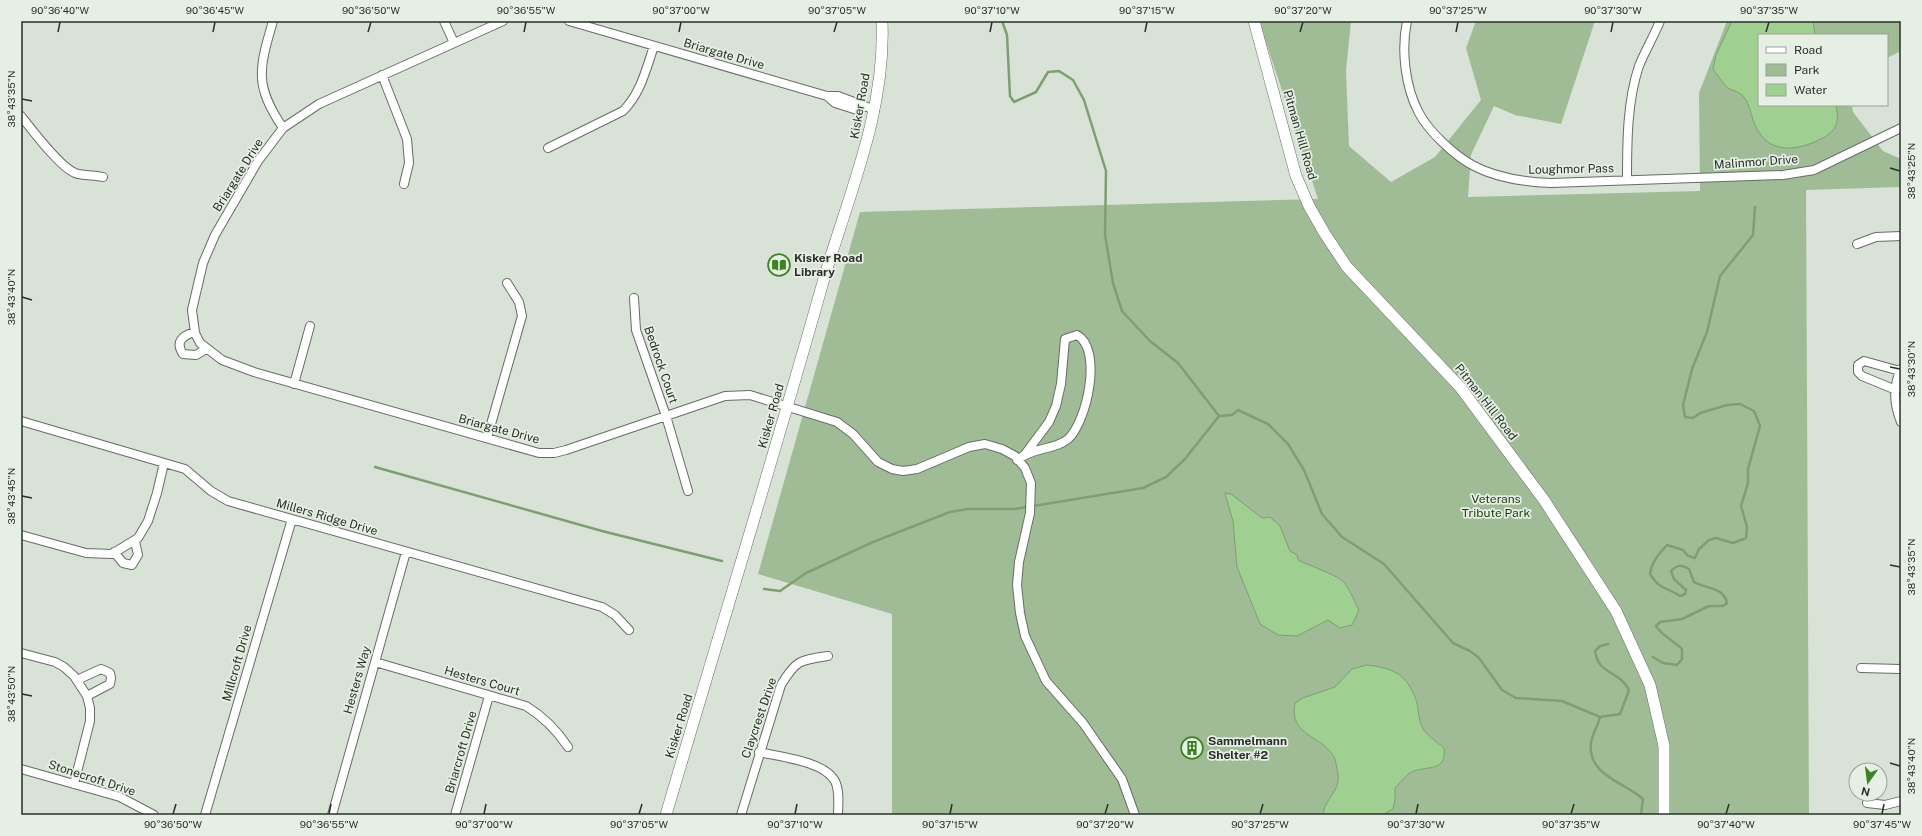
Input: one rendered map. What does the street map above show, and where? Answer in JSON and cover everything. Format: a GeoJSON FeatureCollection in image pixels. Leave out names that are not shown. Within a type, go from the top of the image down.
{"type":"FeatureCollection","features":[{"type":"Feature","properties":{"kind":"main road","name":"Kisker Road"},"geometry":{"type":"LineString","coordinates":[[666,815],[788,407],[830,260],[865,152],[870,109],[883,52],[882,21]]}},
{"type":"Feature","properties":{"kind":"main road","name":"Pitman Hill Road"},"geometry":{"type":"LineString","coordinates":[[1254,21],[1296,176],[1309,206],[1325,234],[1347,267],[1460,387],[1544,500],[1616,611],[1650,685],[1664,746],[1664,815]]}},
{"type":"Feature","properties":{"kind":"street"},"geometry":{"type":"LineString","coordinates":[[272,21],[262,64],[262,82],[269,107],[283,128]]}},
{"type":"Feature","properties":{"kind":"street"},"geometry":{"type":"LineString","coordinates":[[444,21],[454,43]]}},
{"type":"Feature","properties":{"kind":"street","name":"Briargate Drive"},"geometry":{"type":"LineString","coordinates":[[503,21],[319,104],[283,128],[258,161],[215,235],[203,263],[194,294],[192,310],[194,332],[200,343],[222,360],[294,384],[539,453],[554,453],[725,396],[750,395],[837,422],[853,434],[878,462],[892,469],[903,471],[917,469],[963,449],[985,444],[1002,449],[1017,460],[1030,476],[1031,484],[1030,508],[1019,562],[1017,585],[1020,613],[1025,636],[1046,681],[1083,723],[1122,779],[1135,815]]}},
{"type":"Feature","properties":{"kind":"street","name":"Briargate Drive"},"geometry":{"type":"LineString","coordinates":[[569,21],[827,96],[835,103],[857,110],[870,109]]}},
{"type":"Feature","properties":{"kind":"street","name":"Loughmor Pass"},"geometry":{"type":"LineString","coordinates":[[1407,21],[1405,64],[1408,83],[1419,114],[1440,140],[1474,166],[1506,178],[1528,182],[1627,180]]}},
{"type":"Feature","properties":{"kind":"street"},"geometry":{"type":"LineString","coordinates":[[1627,180],[1626,137],[1634,88],[1639,67],[1660,21]]}},
{"type":"Feature","properties":{"kind":"street"},"geometry":{"type":"LineString","coordinates":[[548,148],[623,110],[630,104],[640,88],[654,46]]}},
{"type":"Feature","properties":{"kind":"street"},"geometry":{"type":"LineString","coordinates":[[382,75],[407,139],[409,163],[404,184]]}},
{"type":"Feature","properties":{"kind":"street"},"geometry":{"type":"LineString","coordinates":[[21,116],[41,141],[75,173],[104,177]]}},
{"type":"Feature","properties":{"kind":"street","name":"Malinmor Drive"},"geometry":{"type":"LineString","coordinates":[[1627,180],[1783,175],[1814,170],[1901,128]]}},
{"type":"Feature","properties":{"kind":"street"},"geometry":{"type":"LineString","coordinates":[[1857,244],[1876,237],[1901,236]]}},
{"type":"Feature","properties":{"kind":"street"},"geometry":{"type":"LineString","coordinates":[[487,438],[522,316],[519,302],[507,283]]}},
{"type":"Feature","properties":{"kind":"street","name":"Bedrock Court"},"geometry":{"type":"LineString","coordinates":[[634,298],[636,330],[666,416],[688,491]]}},
{"type":"Feature","properties":{"kind":"street"},"geometry":{"type":"LineString","coordinates":[[294,384],[310,326]]}},
{"type":"Feature","properties":{"kind":"street"},"geometry":{"type":"LineString","coordinates":[[194,332],[184,336],[180,341],[179,348],[183,354],[196,355],[206,349]]}},
{"type":"Feature","properties":{"kind":"street"},"geometry":{"type":"LineString","coordinates":[[1017,460],[1026,453],[1049,422],[1056,406],[1061,384],[1063,346],[1065,339],[1077,335],[1081,337],[1086,344],[1089,361],[1089,394],[1083,412],[1068,439],[1062,443],[1026,453]]}},
{"type":"Feature","properties":{"kind":"street"},"geometry":{"type":"LineString","coordinates":[[1896,390],[1862,376],[1858,372],[1858,366],[1864,361],[1900,370],[1895,396],[1901,422]]}},
{"type":"Feature","properties":{"kind":"street","name":"Millers Ridge Drive"},"geometry":{"type":"LineString","coordinates":[[21,421],[185,469],[211,491],[228,501],[602,607],[615,615],[629,630]]}},
{"type":"Feature","properties":{"kind":"street"},"geometry":{"type":"LineString","coordinates":[[21,534],[86,553],[96,554],[114,552],[135,541],[148,521],[157,493],[164,463]]}},
{"type":"Feature","properties":{"kind":"street","name":"Millcroft Drive"},"geometry":{"type":"LineString","coordinates":[[205,815],[292,519]]}},
{"type":"Feature","properties":{"kind":"street"},"geometry":{"type":"LineString","coordinates":[[114,552],[123,563],[132,565],[138,555],[135,541]]}},
{"type":"Feature","properties":{"kind":"street","name":"Hesters Way"},"geometry":{"type":"LineString","coordinates":[[332,815],[406,552]]}},
{"type":"Feature","properties":{"kind":"street"},"geometry":{"type":"LineString","coordinates":[[21,653],[55,662],[72,673],[87,696],[90,708],[90,722],[74,784]]}},
{"type":"Feature","properties":{"kind":"street","name":"Claycrest Drive"},"geometry":{"type":"LineString","coordinates":[[741,815],[759,752],[781,685],[791,667],[807,659],[828,656]]}},
{"type":"Feature","properties":{"kind":"street","name":"Hesters Court"},"geometry":{"type":"LineString","coordinates":[[375,662],[526,706],[541,715],[554,727],[568,747]]}},
{"type":"Feature","properties":{"kind":"street"},"geometry":{"type":"LineString","coordinates":[[1861,668],[1901,669]]}},
{"type":"Feature","properties":{"kind":"street"},"geometry":{"type":"LineString","coordinates":[[77,680],[101,669],[110,673],[110,684],[87,696]]}},
{"type":"Feature","properties":{"kind":"street","name":"Briarcroft Drive"},"geometry":{"type":"LineString","coordinates":[[455,815],[489,696]]}},
{"type":"Feature","properties":{"kind":"street"},"geometry":{"type":"LineString","coordinates":[[759,752],[817,766],[829,775],[835,781],[838,789],[838,815]]}},
{"type":"Feature","properties":{"kind":"street","name":"Stonecroft Drive"},"geometry":{"type":"LineString","coordinates":[[21,769],[120,797],[154,815]]}},
{"type":"Feature","properties":{"kind":"street"},"geometry":{"type":"LineString","coordinates":[[1867,803],[1885,805],[1901,801]]}},
{"type":"Feature","properties":{"kind":"green space","name":"Veterans Tribute Park"},"geometry":{"type":"Polygon","coordinates":[[[1259,21],[1351,21],[1346,71],[1349,146],[1391,182],[1435,157],[1481,100],[1466,48],[1476,21],[1595,21],[1561,124],[1515,115],[1494,106],[1471,155],[1468,197],[1700,191],[1699,93],[1727,21],[1901,21],[1901,51],[1888,58],[1888,34],[1758,34],[1758,106],[1852,106],[1853,112],[1883,151],[1901,159],[1901,187],[1806,190],[1809,815],[892,815],[892,614],[758,574],[860,212],[1318,199],[1259,21]]]}},
{"type":"Feature","properties":{"kind":"water"},"geometry":{"type":"Polygon","coordinates":[[[1732,21],[1813,21],[1815,34],[1758,34],[1758,106],[1836,106],[1837,121],[1834,128],[1823,138],[1804,146],[1785,148],[1768,142],[1761,135],[1755,125],[1748,103],[1744,97],[1728,88],[1713,69],[1716,55],[1732,21]]]}},
{"type":"Feature","properties":{"kind":"water"},"geometry":{"type":"Polygon","coordinates":[[[1225,493],[1231,494],[1262,518],[1270,517],[1280,526],[1290,551],[1297,555],[1298,560],[1331,574],[1343,581],[1359,610],[1352,625],[1340,628],[1328,620],[1297,636],[1278,635],[1260,624],[1237,567],[1233,521],[1225,493]]]}},
{"type":"Feature","properties":{"kind":"water"},"geometry":{"type":"Polygon","coordinates":[[[1367,665],[1384,668],[1398,674],[1403,678],[1408,684],[1416,700],[1422,727],[1429,736],[1444,748],[1444,756],[1439,765],[1411,772],[1406,776],[1395,788],[1393,809],[1382,815],[1323,815],[1326,804],[1337,785],[1338,774],[1335,759],[1330,751],[1308,735],[1297,723],[1294,714],[1295,703],[1303,698],[1335,687],[1352,669],[1367,665]]]}},
{"type":"Feature","properties":{"kind":"waterway"},"geometry":{"type":"LineString","coordinates":[[1002,21],[1007,35],[1010,96],[1014,102],[1036,92],[1048,72],[1059,71],[1073,80],[1084,100],[1106,171],[1105,235],[1113,283],[1122,311],[1150,341],[1178,363],[1219,416]]}},
{"type":"Feature","properties":{"kind":"waterway"},"geometry":{"type":"LineString","coordinates":[[1653,657],[1663,663],[1677,665],[1682,659],[1682,649],[1656,626],[1660,622],[1682,619],[1709,606],[1723,606],[1727,603],[1725,598],[1718,591],[1694,582],[1689,569],[1682,566],[1678,566],[1671,571],[1674,579],[1686,590],[1685,594],[1680,596],[1660,586],[1650,574],[1652,565],[1658,555],[1667,545],[1683,550],[1688,556],[1695,558],[1699,549],[1709,540],[1716,538],[1733,543],[1746,538],[1747,527],[1741,506],[1748,483],[1748,469],[1760,426],[1754,411],[1740,404],[1727,405],[1700,413],[1693,418],[1685,417],[1683,405],[1692,369],[1707,332],[1720,276],[1753,235],[1755,207]]}},
{"type":"Feature","properties":{"kind":"waterway"},"geometry":{"type":"LineString","coordinates":[[764,589],[780,591],[806,573],[873,542],[950,512],[968,509],[1015,509],[1143,488],[1166,477],[1185,459],[1219,416],[1232,415],[1238,410],[1268,424],[1288,444],[1304,470],[1322,514],[1342,537],[1384,564],[1453,643],[1470,651],[1479,658],[1502,690],[1516,698],[1562,701],[1600,717],[1620,714],[1629,690],[1620,679],[1604,669],[1597,659],[1595,651],[1600,646],[1608,644]]}},
{"type":"Feature","properties":{"kind":"waterway"},"geometry":{"type":"LineString","coordinates":[[375,467],[602,531],[722,561]]}},
{"type":"Feature","properties":{"kind":"waterway"},"geometry":{"type":"LineString","coordinates":[[1600,717],[1591,743],[1591,754],[1595,763],[1608,777],[1643,799],[1641,815]]}},
{"type":"Feature","properties":{"kind":"place","name":"Kisker Road Library"},"geometry":{"type":"Point","coordinates":[779,265]}},
{"type":"Feature","properties":{"kind":"place","name":"Sammelmann Shelter #2"},"geometry":{"type":"Point","coordinates":[1192,748]}}]}
